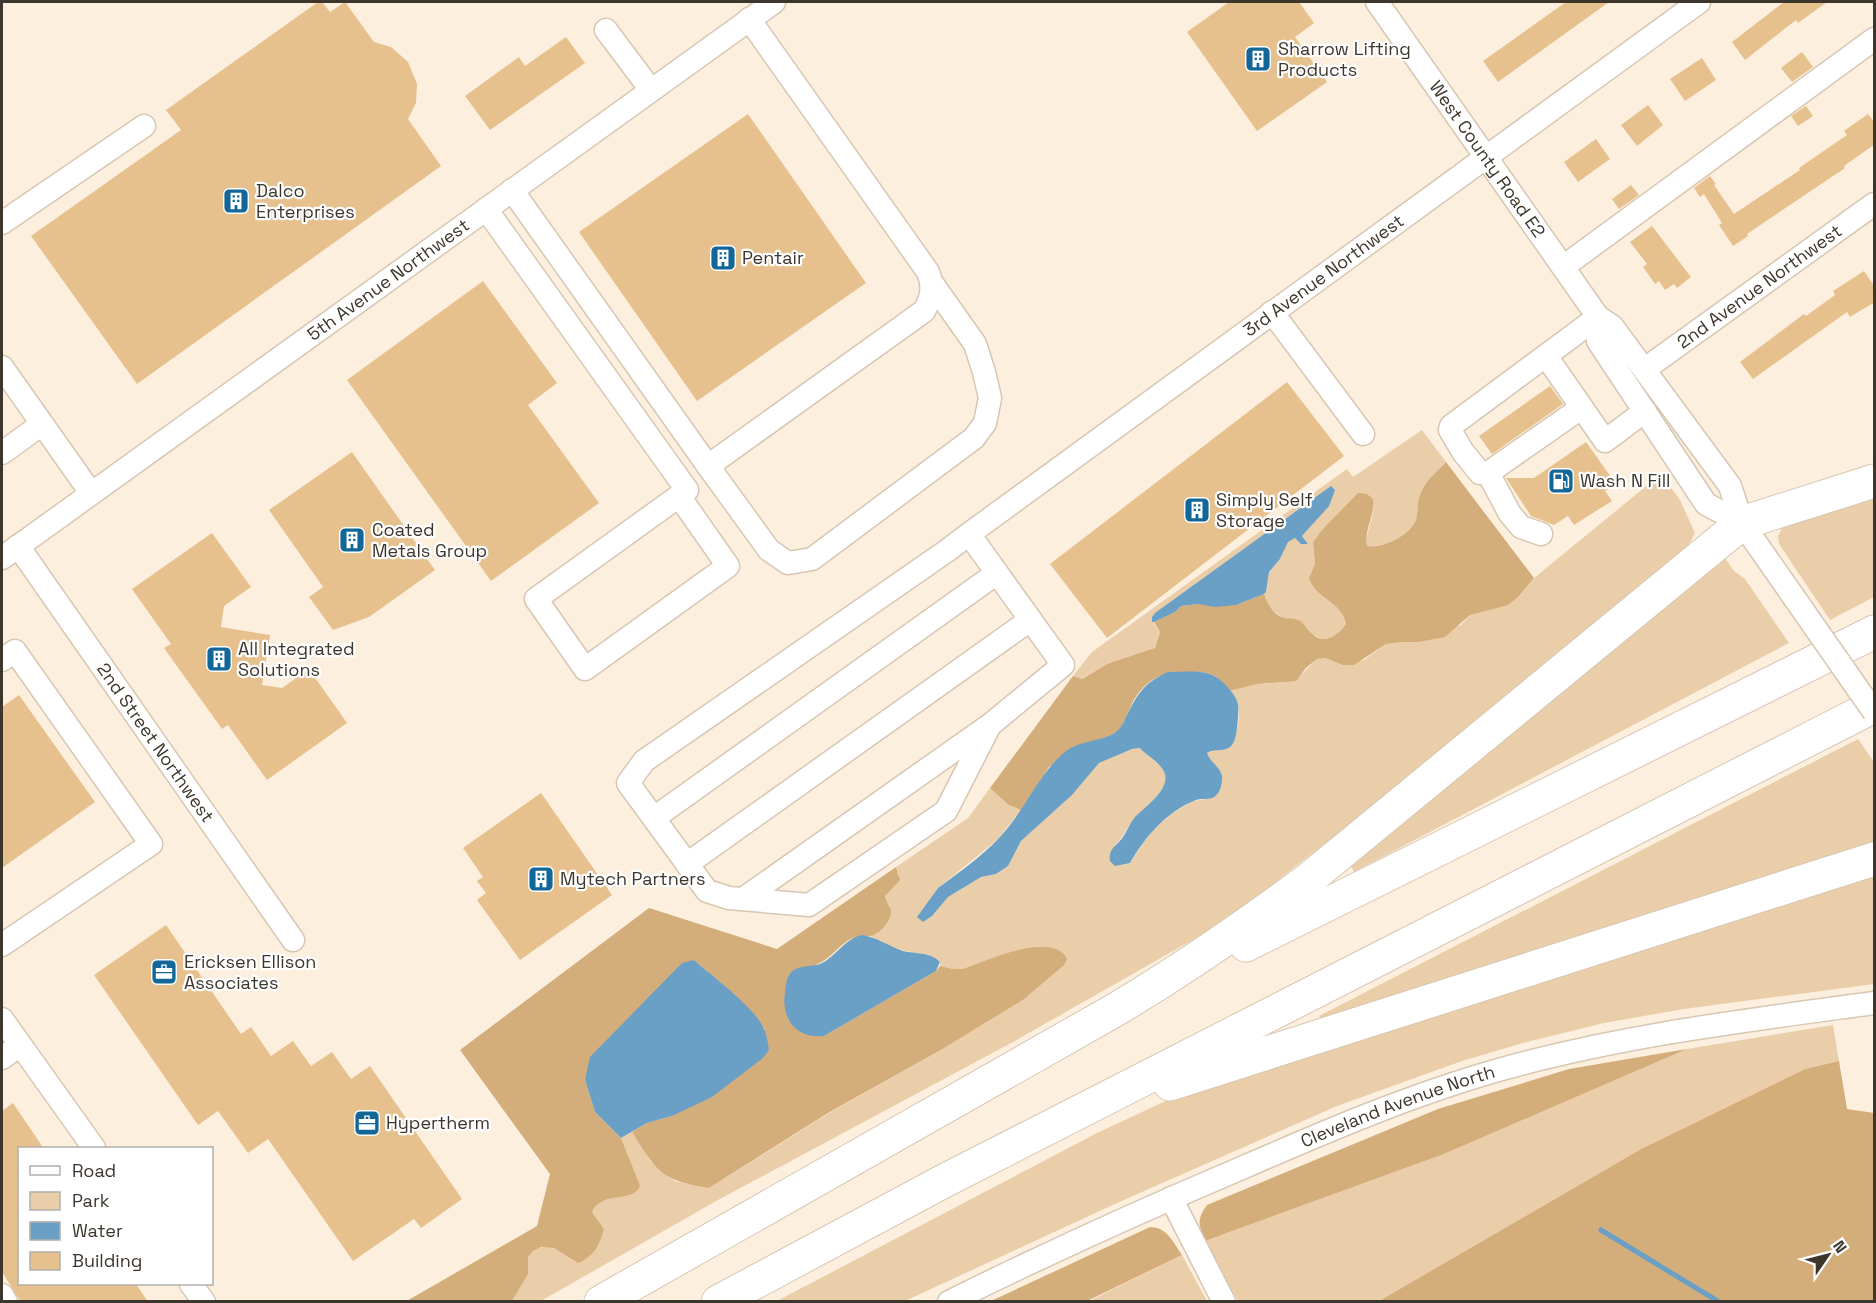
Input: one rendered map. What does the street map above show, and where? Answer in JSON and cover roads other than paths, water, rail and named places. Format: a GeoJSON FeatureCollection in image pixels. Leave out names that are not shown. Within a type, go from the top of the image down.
{"type":"FeatureCollection","features":[{"type":"Feature","properties":{"kind":"highway"},"geometry":{"type":"LineString","coordinates":[[600,1302],[1115,1010],[1239,931],[1309,879],[1742,523],[1875,481]]}},
{"type":"Feature","properties":{"kind":"highway"},"geometry":{"type":"LineString","coordinates":[[1115,1010],[1875,632]]}},
{"type":"Feature","properties":{"kind":"highway"},"geometry":{"type":"LineString","coordinates":[[718,1302],[880,1214],[1875,706]]}},
{"type":"Feature","properties":{"kind":"highway"},"geometry":{"type":"LineString","coordinates":[[1080,1112],[1875,860]]}},
{"type":"Feature","properties":{"kind":"street","name":"5th Avenue Northwest"},"geometry":{"type":"LineString","coordinates":[[10,552],[774,2]]}},
{"type":"Feature","properties":{"kind":"street","name":"West County Road E2"},"geometry":{"type":"LineString","coordinates":[[1377,2],[1598,317],[1612,326],[1730,486],[1742,523],[1875,712]]}},
{"type":"Feature","properties":{"kind":"street","name":"3rd Avenue Northwest"},"geometry":{"type":"LineString","coordinates":[[654,818],[628,783],[644,761],[948,550],[1699,2]]}},
{"type":"Feature","properties":{"kind":"street"},"geometry":{"type":"LineString","coordinates":[[512,190],[769,550],[788,563],[812,559],[974,438],[985,423],[990,398],[975,344],[932,283],[928,272],[749,19]]}},
{"type":"Feature","properties":{"kind":"street"},"geometry":{"type":"LineString","coordinates":[[606,30],[651,90]]}},
{"type":"Feature","properties":{"kind":"street"},"geometry":{"type":"LineString","coordinates":[[1563,267],[1875,39]]}},
{"type":"Feature","properties":{"kind":"street"},"geometry":{"type":"LineString","coordinates":[[2,223],[144,126]]}},
{"type":"Feature","properties":{"kind":"street","name":"2nd Avenue Northwest"},"geometry":{"type":"LineString","coordinates":[[1645,369],[1875,204]]}},
{"type":"Feature","properties":{"kind":"street"},"geometry":{"type":"LineString","coordinates":[[486,209],[687,490],[536,599],[585,669],[728,566],[679,496]]}},
{"type":"Feature","properties":{"kind":"street"},"geometry":{"type":"LineString","coordinates":[[708,466],[924,311],[932,294],[932,283]]}},
{"type":"Feature","properties":{"kind":"street"},"geometry":{"type":"LineString","coordinates":[[1272,312],[1363,434]]}},
{"type":"Feature","properties":{"kind":"street"},"geometry":{"type":"LineString","coordinates":[[1581,408],[1488,473],[1480,473],[1463,452],[1450,430],[1451,426],[1598,317]]}},
{"type":"Feature","properties":{"kind":"street","name":"West County Road E2"},"geometry":{"type":"LineString","coordinates":[[1598,317],[1598,341],[1706,504],[1742,523]]}},
{"type":"Feature","properties":{"kind":"street"},"geometry":{"type":"LineString","coordinates":[[1546,356],[1605,441],[1645,411]]}},
{"type":"Feature","properties":{"kind":"street"},"geometry":{"type":"LineString","coordinates":[[2,367],[91,493]]}},
{"type":"Feature","properties":{"kind":"street"},"geometry":{"type":"LineString","coordinates":[[2,453],[42,424]]}},
{"type":"Feature","properties":{"kind":"street"},"geometry":{"type":"LineString","coordinates":[[1488,473],[1510,514],[1521,527],[1541,534]]}},
{"type":"Feature","properties":{"kind":"street"},"geometry":{"type":"LineString","coordinates":[[743,899],[990,725],[1063,665],[969,534]]}},
{"type":"Feature","properties":{"kind":"street","name":"2nd Street Northwest"},"geometry":{"type":"LineString","coordinates":[[10,552],[293,940]]}},
{"type":"Feature","properties":{"kind":"street"},"geometry":{"type":"LineString","coordinates":[[990,725],[946,811],[809,904],[729,898],[707,891],[654,818],[997,573]]}},
{"type":"Feature","properties":{"kind":"street"},"geometry":{"type":"LineString","coordinates":[[687,864],[1030,620]]}},
{"type":"Feature","properties":{"kind":"street"},"geometry":{"type":"LineString","coordinates":[[2,660],[15,651],[151,844],[2,945]]}},
{"type":"Feature","properties":{"kind":"street","name":"Cleveland Avenue North"},"geometry":{"type":"LineString","coordinates":[[949,1302],[1017,1268],[1171,1198],[1375,1111],[1434,1090],[1554,1055],[1668,1032],[1875,1003]]}},
{"type":"Feature","properties":{"kind":"street"},"geometry":{"type":"LineString","coordinates":[[2,1019],[93,1147]]}},
{"type":"Feature","properties":{"kind":"street"},"geometry":{"type":"LineString","coordinates":[[2,1058],[21,1046]]}},
{"type":"Feature","properties":{"kind":"street"},"geometry":{"type":"LineString","coordinates":[[1171,1198],[1224,1302]]}},
{"type":"Feature","properties":{"kind":"street"},"geometry":{"type":"LineString","coordinates":[[192,1285],[204,1302]]}},
{"type":"Feature","properties":{"kind":"street"},"geometry":{"type":"LineString","coordinates":[[2,1295],[6,1302]]}},
{"type":"Feature","properties":{"kind":"water"},"geometry":{"type":"Polygon","coordinates":[[[1331,486],[1335,490],[1329,506],[1302,536],[1308,544],[1301,544],[1295,538],[1288,542],[1280,559],[1269,572],[1264,594],[1236,605],[1181,606],[1175,612],[1152,622],[1155,613],[1331,486]]]}},
{"type":"Feature","properties":{"kind":"water"},"geometry":{"type":"Polygon","coordinates":[[[1168,672],[1210,674],[1223,682],[1237,700],[1238,718],[1234,742],[1227,749],[1207,753],[1222,776],[1221,787],[1216,796],[1196,800],[1175,811],[1157,826],[1130,863],[1115,866],[1110,861],[1112,850],[1135,817],[1158,795],[1165,781],[1165,774],[1156,762],[1140,748],[1132,749],[1099,763],[1072,795],[1021,841],[1008,866],[996,874],[981,877],[948,897],[932,916],[923,922],[917,917],[938,888],[978,858],[1005,831],[1057,759],[1071,748],[1114,733],[1122,726],[1144,688],[1168,672]]]}},
{"type":"Feature","properties":{"kind":"water"},"geometry":{"type":"Polygon","coordinates":[[[862,935],[903,951],[928,955],[940,962],[936,971],[824,1036],[814,1036],[798,1031],[788,1019],[785,1011],[786,983],[789,976],[796,969],[826,961],[850,940],[862,935]]]}},
{"type":"Feature","properties":{"kind":"water"},"geometry":{"type":"Polygon","coordinates":[[[694,960],[753,1013],[765,1031],[769,1050],[763,1058],[712,1097],[672,1116],[647,1123],[621,1138],[595,1112],[585,1080],[590,1057],[682,963],[694,960]]]}},
{"type":"Feature","properties":{"kind":"waterway"},"geometry":{"type":"LineString","coordinates":[[1601,1230],[1719,1302]]}},
{"type":"Feature","properties":{"kind":"place","name":"Sharrow Lifting Products"},"geometry":{"type":"Point","coordinates":[1258,59]}},
{"type":"Feature","properties":{"kind":"place","name":"Dalco Enterprises"},"geometry":{"type":"Point","coordinates":[236,201]}},
{"type":"Feature","properties":{"kind":"place","name":"Pentair"},"geometry":{"type":"Point","coordinates":[723,258]}},
{"type":"Feature","properties":{"kind":"place","name":"Wash N Fill"},"geometry":{"type":"Point","coordinates":[1561,481]}},
{"type":"Feature","properties":{"kind":"place","name":"Simply Self Storage"},"geometry":{"type":"Point","coordinates":[1197,510]}},
{"type":"Feature","properties":{"kind":"place","name":"Coated Metals Group"},"geometry":{"type":"Point","coordinates":[352,540]}},
{"type":"Feature","properties":{"kind":"place","name":"All Integrated Solutions"},"geometry":{"type":"Point","coordinates":[219,659]}},
{"type":"Feature","properties":{"kind":"place","name":"Mytech Partners"},"geometry":{"type":"Point","coordinates":[541,879]}},
{"type":"Feature","properties":{"kind":"place","name":"Ericksen Ellison Associates"},"geometry":{"type":"Point","coordinates":[164,972]}},
{"type":"Feature","properties":{"kind":"place","name":"Hypertherm"},"geometry":{"type":"Point","coordinates":[367,1123]}}]}
